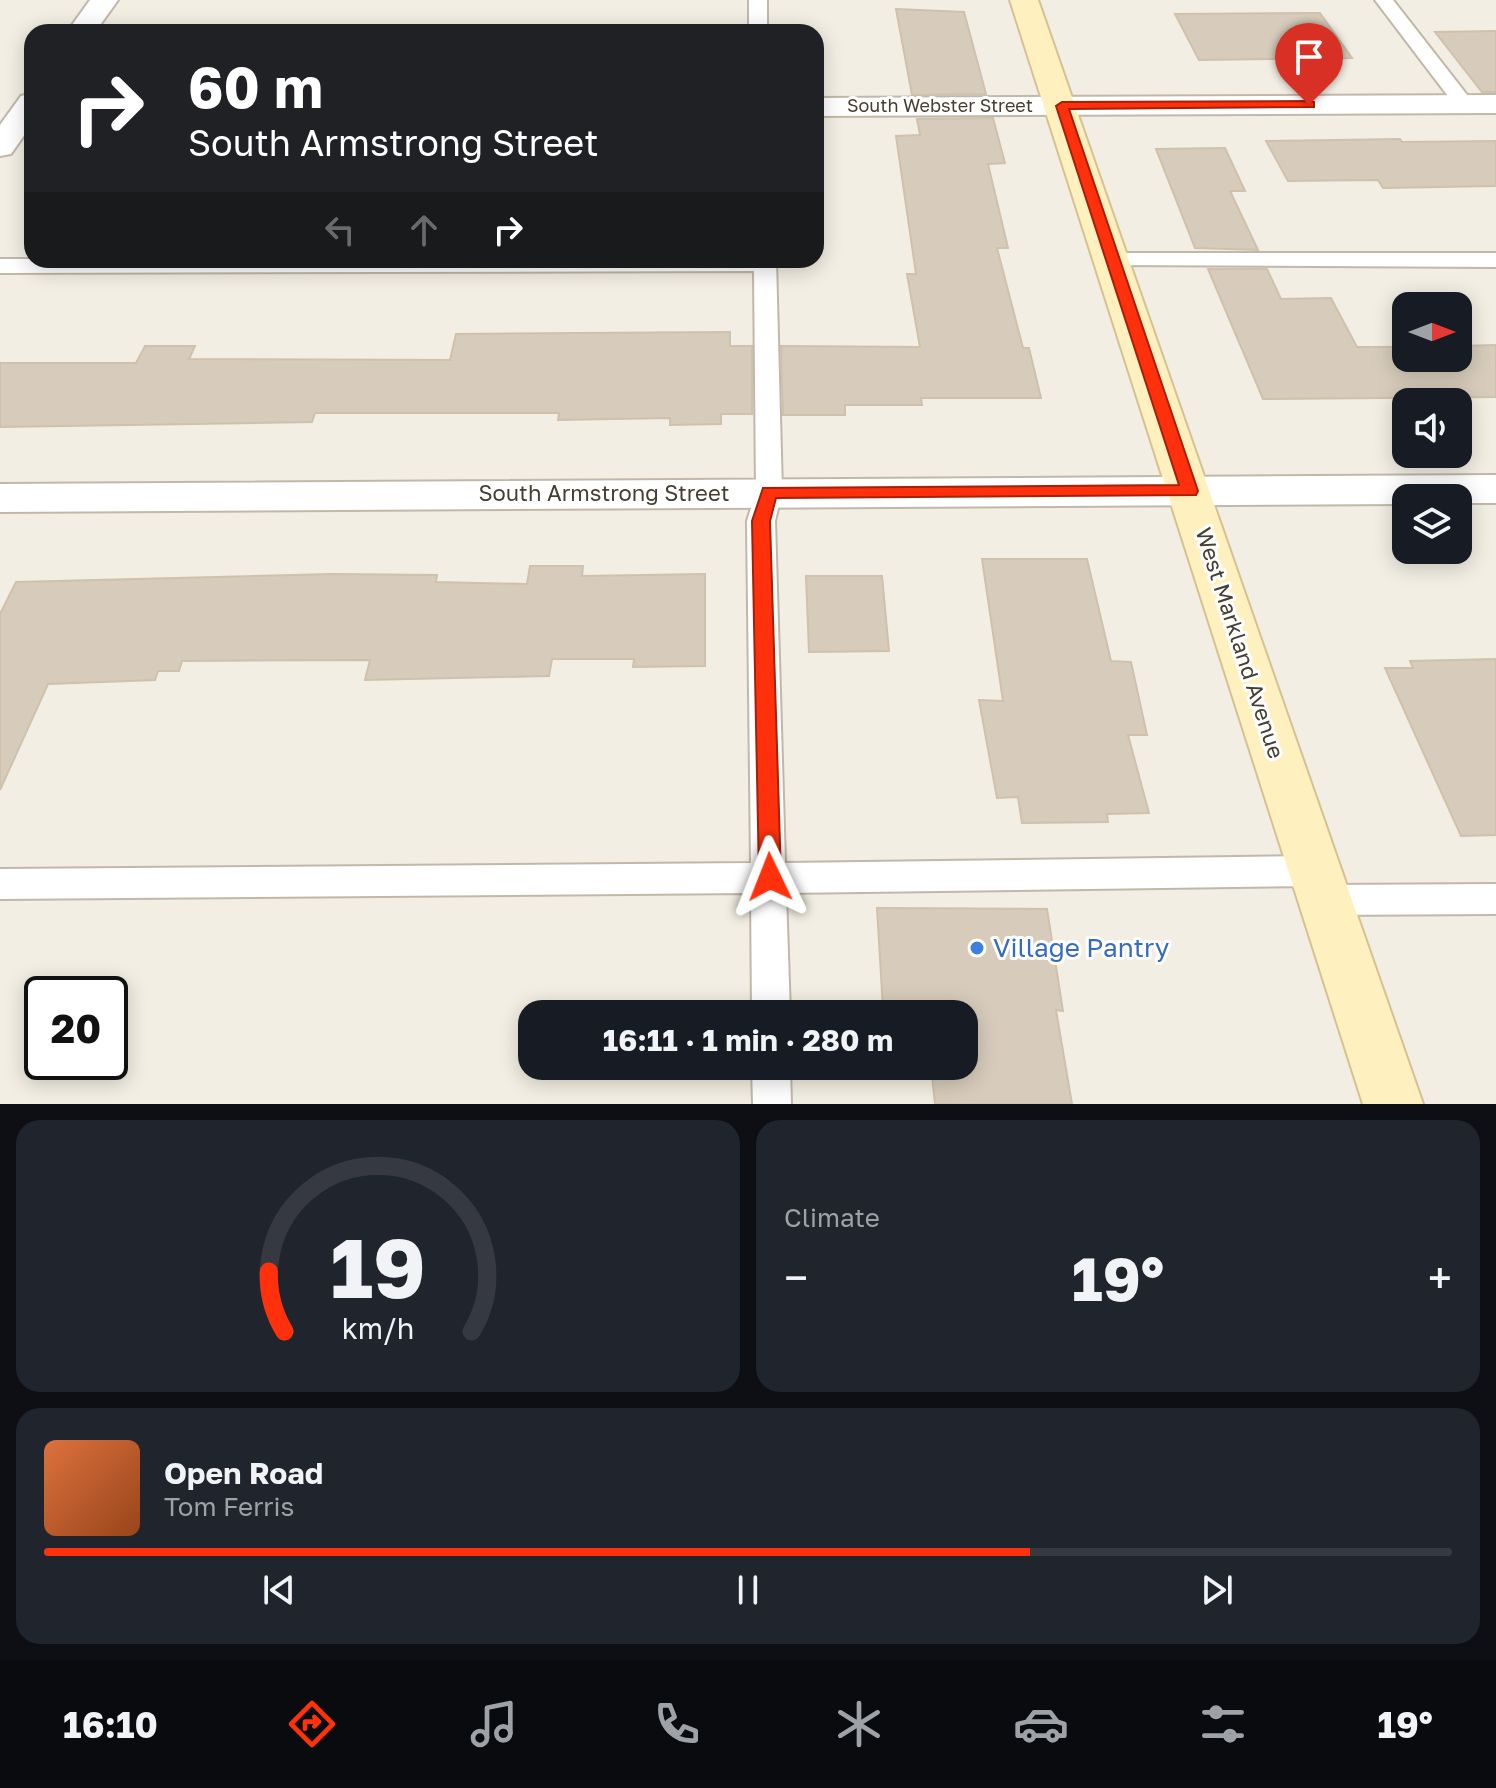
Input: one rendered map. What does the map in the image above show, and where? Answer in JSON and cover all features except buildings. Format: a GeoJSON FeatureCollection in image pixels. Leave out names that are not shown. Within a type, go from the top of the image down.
{"type":"FeatureCollection","features":[{"type":"Feature","properties":{"kind":"main road","name":"West Markland Avenue"},"geometry":{"type":"LineString","coordinates":[[1024,0],[1062,106],[1393,1104]]}},
{"type":"Feature","properties":{"kind":"street"},"geometry":{"type":"LineString","coordinates":[[87,24],[104,0]]}},
{"type":"Feature","properties":{"kind":"street","name":"South Webster Street"},"geometry":{"type":"LineString","coordinates":[[824,107],[1496,104]]}},
{"type":"Feature","properties":{"kind":"street"},"geometry":{"type":"LineString","coordinates":[[0,147],[23,107]]}},
{"type":"Feature","properties":{"kind":"street","name":"South Armstrong Street"},"geometry":{"type":"LineString","coordinates":[[0,498],[1496,489]]}},
{"type":"Feature","properties":{"kind":"lane"},"geometry":{"type":"LineString","coordinates":[[758,0],[758,24]]}},
{"type":"Feature","properties":{"kind":"lane"},"geometry":{"type":"LineString","coordinates":[[1384,0],[1464,104]]}},
{"type":"Feature","properties":{"kind":"lane"},"geometry":{"type":"LineString","coordinates":[[1112,260],[1496,260]]}},
{"type":"Feature","properties":{"kind":"lane"},"geometry":{"type":"LineString","coordinates":[[0,266],[24,266]]}},
{"type":"Feature","properties":{"kind":"lane"},"geometry":{"type":"LineString","coordinates":[[765,268],[769,492],[761,521],[771,1000]]}},
{"type":"Feature","properties":{"kind":"lane"},"geometry":{"type":"LineString","coordinates":[[0,884],[1161,875],[1496,899]]}},
{"type":"Feature","properties":{"kind":"lane"},"geometry":{"type":"LineString","coordinates":[[771,1080],[772,1104]]}},
{"type":"Feature","properties":{"kind":"place","name":"Village Pantry"},"geometry":{"type":"Point","coordinates":[977,948]}},
{"type":"Feature","properties":{"kind":"route"},"geometry":{"type":"LineString","coordinates":[[770,877],[761,521],[769,492],[1189,491],[1062,106],[1309,105]]}}]}
